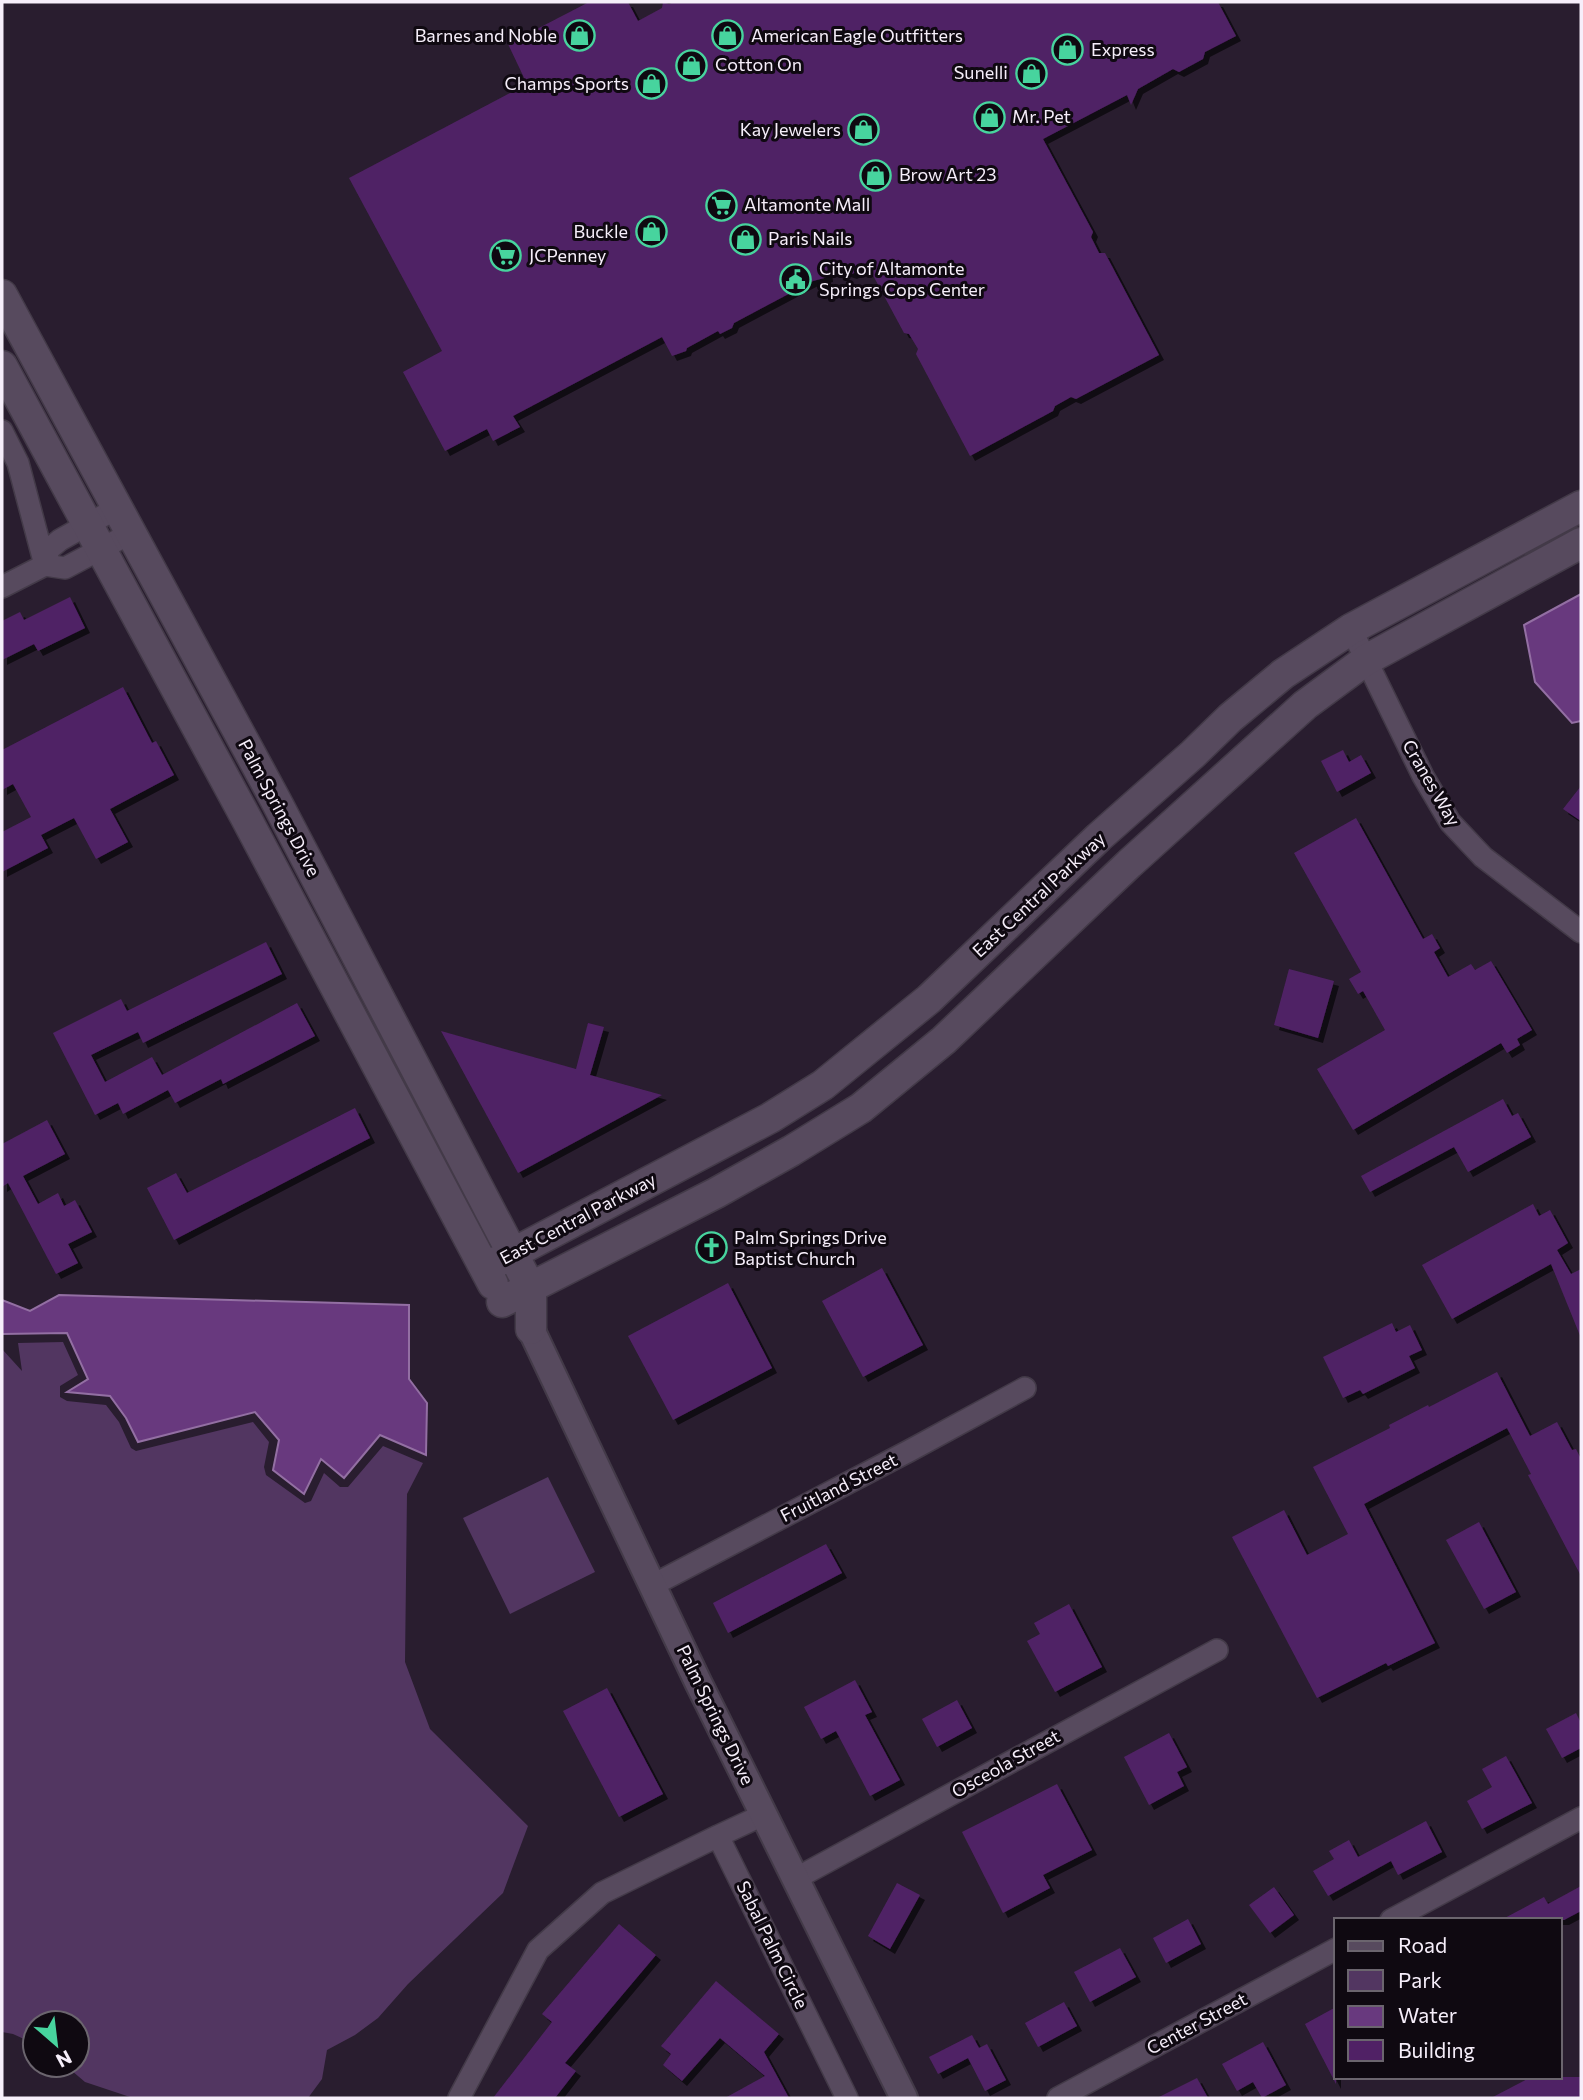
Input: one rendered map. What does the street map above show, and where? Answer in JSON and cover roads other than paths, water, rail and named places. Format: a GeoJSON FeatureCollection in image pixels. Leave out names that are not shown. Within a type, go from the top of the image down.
{"type":"FeatureCollection","features":[{"type":"Feature","properties":{"kind":"main road","name":"Palm Springs Drive"},"geometry":{"type":"LineString","coordinates":[[2,295],[281,811],[513,1253],[531,1289],[531,1329]]}},
{"type":"Feature","properties":{"kind":"main road","name":"Palm Springs Drive"},"geometry":{"type":"LineString","coordinates":[[2,366],[502,1302],[531,1329]]}},
{"type":"Feature","properties":{"kind":"main road","name":"East Central Parkway"},"geometry":{"type":"LineString","coordinates":[[485,1268],[759,1124],[823,1084],[929,999],[1099,837],[1230,718],[1283,674],[1351,629],[1581,506]]}},
{"type":"Feature","properties":{"kind":"main road"},"geometry":{"type":"LineString","coordinates":[[502,1302],[780,1157],[861,1108],[944,1040],[1129,863],[1305,705],[1367,660],[1581,543]]}},
{"type":"Feature","properties":{"kind":"street"},"geometry":{"type":"LineString","coordinates":[[2,431],[18,463],[45,565]]}},
{"type":"Feature","properties":{"kind":"street"},"geometry":{"type":"LineString","coordinates":[[2,587],[45,565],[49,549],[93,537],[124,521]]}},
{"type":"Feature","properties":{"kind":"street","name":"Cranes Way"},"geometry":{"type":"LineString","coordinates":[[1351,629],[1423,776],[1450,822],[1483,857],[1581,932]]}},
{"type":"Feature","properties":{"kind":"street","name":"Palm Springs Drive"},"geometry":{"type":"LineString","coordinates":[[531,1329],[763,1815],[904,2098]]}},
{"type":"Feature","properties":{"kind":"street","name":"Fruitland Street"},"geometry":{"type":"LineString","coordinates":[[653,1585],[1025,1388]]}},
{"type":"Feature","properties":{"kind":"street","name":"Osceola Street"},"geometry":{"type":"LineString","coordinates":[[796,1878],[1217,1650]]}},
{"type":"Feature","properties":{"kind":"street"},"geometry":{"type":"LineString","coordinates":[[459,2098],[538,1950],[602,1893],[763,1815]]}},
{"type":"Feature","properties":{"kind":"street"},"geometry":{"type":"LineString","coordinates":[[1395,1918],[1581,1818]]}},
{"type":"Feature","properties":{"kind":"street","name":"Sabal Palm Circle"},"geometry":{"type":"LineString","coordinates":[[718,1836],[847,2098]]}},
{"type":"Feature","properties":{"kind":"street","name":"Center Street"},"geometry":{"type":"LineString","coordinates":[[1058,2098],[1334,1950]]}},
{"type":"Feature","properties":{"kind":"water"},"geometry":{"type":"Polygon","coordinates":[[[1581,594],[1581,721],[1572,723],[1535,682],[1524,625],[1581,594]]]}},
{"type":"Feature","properties":{"kind":"water"},"geometry":{"type":"Polygon","coordinates":[[[59,1295],[409,1305],[409,1379],[427,1403],[426,1455],[380,1435],[344,1478],[321,1459],[304,1494],[273,1470],[279,1440],[255,1412],[138,1442],[126,1418],[110,1396],[67,1392],[88,1379],[67,1333],[2,1334],[2,1300],[30,1311],[59,1295]]]}},
{"type":"Feature","properties":{"kind":"place","name":"Barnes and Noble"},"geometry":{"type":"Point","coordinates":[580,36]}},
{"type":"Feature","properties":{"kind":"place","name":"American Eagle Outfitters"},"geometry":{"type":"Point","coordinates":[728,36]}},
{"type":"Feature","properties":{"kind":"place","name":"Express"},"geometry":{"type":"Point","coordinates":[1068,50]}},
{"type":"Feature","properties":{"kind":"place","name":"Cotton On"},"geometry":{"type":"Point","coordinates":[692,65]}},
{"type":"Feature","properties":{"kind":"place","name":"Sunelli"},"geometry":{"type":"Point","coordinates":[1031,73]}},
{"type":"Feature","properties":{"kind":"place","name":"Champs Sports"},"geometry":{"type":"Point","coordinates":[652,84]}},
{"type":"Feature","properties":{"kind":"place","name":"Mr. Pet"},"geometry":{"type":"Point","coordinates":[989,117]}},
{"type":"Feature","properties":{"kind":"place","name":"Kay Jewelers"},"geometry":{"type":"Point","coordinates":[864,130]}},
{"type":"Feature","properties":{"kind":"place","name":"Brow Art 23"},"geometry":{"type":"Point","coordinates":[876,175]}},
{"type":"Feature","properties":{"kind":"place","name":"Altamonte Mall"},"geometry":{"type":"Point","coordinates":[721,205]}},
{"type":"Feature","properties":{"kind":"place","name":"Buckle"},"geometry":{"type":"Point","coordinates":[651,232]}},
{"type":"Feature","properties":{"kind":"place","name":"Paris Nails"},"geometry":{"type":"Point","coordinates":[745,239]}},
{"type":"Feature","properties":{"kind":"place","name":"JCPenney"},"geometry":{"type":"Point","coordinates":[506,256]}},
{"type":"Feature","properties":{"kind":"place","name":"City of Altamonte Springs Cops Center"},"geometry":{"type":"Point","coordinates":[796,279]}},
{"type":"Feature","properties":{"kind":"place","name":"Palm Springs Drive Baptist Church"},"geometry":{"type":"Point","coordinates":[711,1248]}}]}
